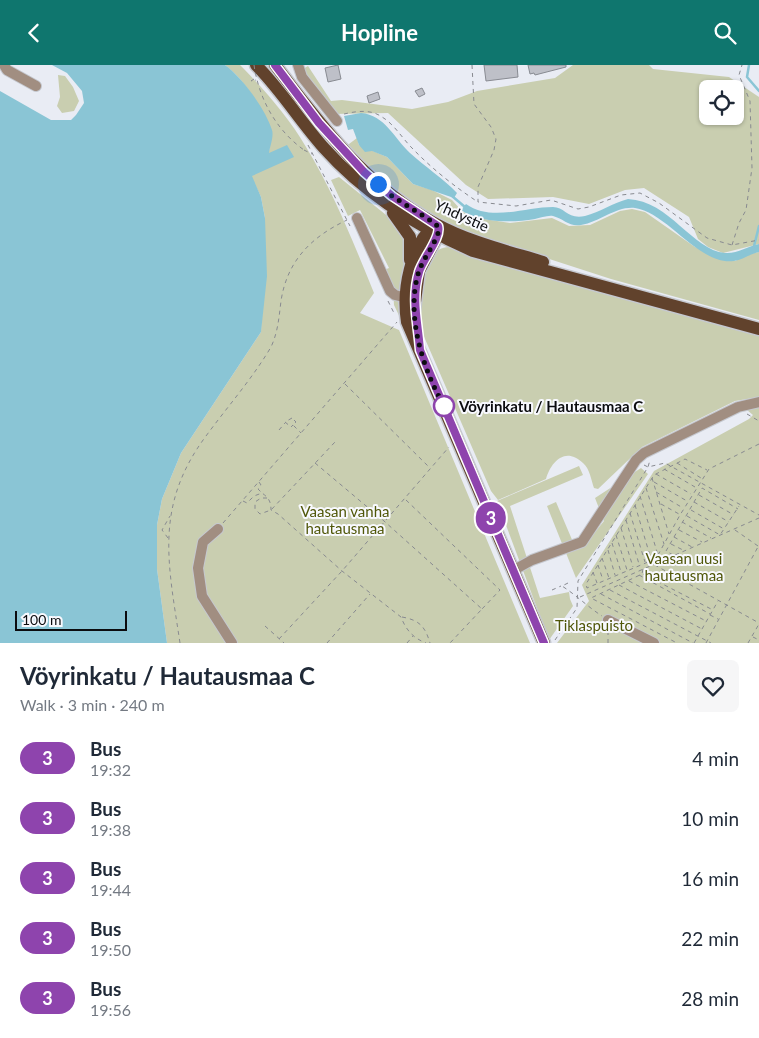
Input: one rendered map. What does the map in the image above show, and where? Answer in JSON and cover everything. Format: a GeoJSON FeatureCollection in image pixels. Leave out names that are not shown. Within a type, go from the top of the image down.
{"type":"FeatureCollection","features":[{"type":"Feature","properties":{"kind":"main road","name":"Yhdystie"},"geometry":{"type":"LineString","coordinates":[[274,65],[319,123],[364,172],[434,230]]}},
{"type":"Feature","properties":{"kind":"main road","name":"Yhdystie"},"geometry":{"type":"LineString","coordinates":[[255,72],[318,151],[384,202],[434,230],[548,263],[620,290],[759,329]]}},
{"type":"Feature","properties":{"kind":"main road"},"geometry":{"type":"LineString","coordinates":[[384,202],[410,237],[410,299],[420,350],[544,643]]}},
{"type":"Feature","properties":{"kind":"main road"},"geometry":{"type":"LineString","coordinates":[[410,266],[434,230]]}},
{"type":"Feature","properties":{"kind":"main road"},"geometry":{"type":"LineString","coordinates":[[410,299],[434,230]]}},
{"type":"Feature","properties":{"kind":"street"},"geometry":{"type":"LineString","coordinates":[[4,65],[7,70],[36,86]]}},
{"type":"Feature","properties":{"kind":"street"},"geometry":{"type":"LineString","coordinates":[[292,65],[298,65],[302,77],[334,119]]}},
{"type":"Feature","properties":{"kind":"street"},"geometry":{"type":"LineString","coordinates":[[352,219],[390,291],[410,299]]}},
{"type":"Feature","properties":{"kind":"street"},"geometry":{"type":"LineString","coordinates":[[514,570],[532,560],[582,542],[636,460],[651,449],[738,407],[759,402]]}},
{"type":"Feature","properties":{"kind":"street"},"geometry":{"type":"LineString","coordinates":[[218,529],[203,542],[198,568],[199,577],[202,596],[232,643]]}},
{"type":"Feature","properties":{"kind":"street"},"geometry":{"type":"LineString","coordinates":[[608,619],[654,643]]}},
{"type":"Feature","properties":{"kind":"path"},"geometry":{"type":"LineString","coordinates":[[472,65],[474,104],[491,127],[496,139],[494,150],[478,187],[478,202]]}},
{"type":"Feature","properties":{"kind":"path"},"geometry":{"type":"LineString","coordinates":[[732,245],[746,210],[752,168],[750,101],[739,75],[742,65]]}},
{"type":"Feature","properties":{"kind":"path"},"geometry":{"type":"LineString","coordinates":[[255,72],[263,84]]}},
{"type":"Feature","properties":{"kind":"path"},"geometry":{"type":"LineString","coordinates":[[255,72],[273,117],[287,136],[304,150],[318,151]]}},
{"type":"Feature","properties":{"kind":"path"},"geometry":{"type":"LineString","coordinates":[[334,119],[357,111],[372,112],[383,117],[411,147],[452,184],[465,191],[478,202],[516,206],[551,200],[578,209],[589,207],[621,195],[640,193],[659,203],[707,238],[732,245],[759,240]]}},
{"type":"Feature","properties":{"kind":"path"},"geometry":{"type":"LineString","coordinates":[[180,643],[168,538],[179,480],[194,453],[271,347],[277,331],[286,281],[296,259],[317,236],[352,219],[318,151],[305,140]]}},
{"type":"Feature","properties":{"kind":"path"},"geometry":{"type":"LineString","coordinates":[[218,529],[398,321]]}},
{"type":"Feature","properties":{"kind":"path"},"geometry":{"type":"LineString","coordinates":[[344,383],[430,467]]}},
{"type":"Feature","properties":{"kind":"path"},"geometry":{"type":"LineString","coordinates":[[738,407],[759,421]]}},
{"type":"Feature","properties":{"kind":"path"},"geometry":{"type":"LineString","coordinates":[[279,430],[292,418]]}},
{"type":"Feature","properties":{"kind":"path"},"geometry":{"type":"LineString","coordinates":[[293,425],[296,421],[294,420]]}},
{"type":"Feature","properties":{"kind":"path"},"geometry":{"type":"LineString","coordinates":[[286,422],[302,433]]}},
{"type":"Feature","properties":{"kind":"path"},"geometry":{"type":"LineString","coordinates":[[268,498],[257,499],[254,506],[260,514],[271,511],[335,442]]}},
{"type":"Feature","properties":{"kind":"path"},"geometry":{"type":"LineString","coordinates":[[653,564],[707,471],[759,444]]}},
{"type":"Feature","properties":{"kind":"path"},"geometry":{"type":"LineString","coordinates":[[279,639],[342,571],[450,446]]}},
{"type":"Feature","properties":{"kind":"path"},"geometry":{"type":"LineString","coordinates":[[553,643],[577,609],[579,597],[578,581],[648,467],[651,449]]}},
{"type":"Feature","properties":{"kind":"path"},"geometry":{"type":"LineString","coordinates":[[656,559],[587,588],[586,584],[602,557],[656,474],[669,465],[685,459],[707,471]]}},
{"type":"Feature","properties":{"kind":"path"},"geometry":{"type":"LineString","coordinates":[[636,460],[648,467],[665,463],[758,516]]}},
{"type":"Feature","properties":{"kind":"path"},"geometry":{"type":"LineString","coordinates":[[315,463],[384,521],[482,609]]}},
{"type":"Feature","properties":{"kind":"path"},"geometry":{"type":"LineString","coordinates":[[676,463],[702,478]]}},
{"type":"Feature","properties":{"kind":"path"},"geometry":{"type":"LineString","coordinates":[[664,469],[696,488]]}},
{"type":"Feature","properties":{"kind":"path"},"geometry":{"type":"LineString","coordinates":[[656,474],[692,494]]}},
{"type":"Feature","properties":{"kind":"path"},"geometry":{"type":"LineString","coordinates":[[652,480],[669,535]]}},
{"type":"Feature","properties":{"kind":"path"},"geometry":{"type":"LineString","coordinates":[[652,480],[688,501]]}},
{"type":"Feature","properties":{"kind":"path"},"geometry":{"type":"LineString","coordinates":[[259,482],[261,485],[258,489],[268,498],[271,511]]}},
{"type":"Feature","properties":{"kind":"path"},"geometry":{"type":"LineString","coordinates":[[646,487],[664,545]]}},
{"type":"Feature","properties":{"kind":"path"},"geometry":{"type":"LineString","coordinates":[[674,555],[666,551],[702,488],[738,509]]}},
{"type":"Feature","properties":{"kind":"path"},"geometry":{"type":"LineString","coordinates":[[655,492],[684,508]]}},
{"type":"Feature","properties":{"kind":"path"},"geometry":{"type":"LineString","coordinates":[[242,501],[246,503],[254,496],[262,493]]}},
{"type":"Feature","properties":{"kind":"path"},"geometry":{"type":"LineString","coordinates":[[698,495],[734,515]]}},
{"type":"Feature","properties":{"kind":"path"},"geometry":{"type":"LineString","coordinates":[[640,496],[658,555]]}},
{"type":"Feature","properties":{"kind":"path"},"geometry":{"type":"LineString","coordinates":[[405,499],[500,590],[450,643]]}},
{"type":"Feature","properties":{"kind":"path"},"geometry":{"type":"LineString","coordinates":[[694,502],[729,522]]}},
{"type":"Feature","properties":{"kind":"path"},"geometry":{"type":"LineString","coordinates":[[659,503],[680,515]]}},
{"type":"Feature","properties":{"kind":"path"},"geometry":{"type":"LineString","coordinates":[[635,505],[652,560]]}},
{"type":"Feature","properties":{"kind":"path"},"geometry":{"type":"LineString","coordinates":[[720,535],[740,505]]}},
{"type":"Feature","properties":{"kind":"path"},"geometry":{"type":"LineString","coordinates":[[690,509],[725,529]]}},
{"type":"Feature","properties":{"kind":"path"},"geometry":{"type":"LineString","coordinates":[[758,516],[759,510]]}},
{"type":"Feature","properties":{"kind":"path"},"geometry":{"type":"LineString","coordinates":[[271,511],[278,514],[342,571],[401,617],[415,620],[420,624],[427,633],[430,643]]}},
{"type":"Feature","properties":{"kind":"path"},"geometry":{"type":"LineString","coordinates":[[630,512],[646,562]]}},
{"type":"Feature","properties":{"kind":"path"},"geometry":{"type":"LineString","coordinates":[[168,538],[162,530],[171,515]]}},
{"type":"Feature","properties":{"kind":"path"},"geometry":{"type":"LineString","coordinates":[[686,516],[720,535]]}},
{"type":"Feature","properties":{"kind":"path"},"geometry":{"type":"LineString","coordinates":[[579,597],[712,539],[758,516]]}},
{"type":"Feature","properties":{"kind":"path"},"geometry":{"type":"LineString","coordinates":[[626,519],[640,565]]}},
{"type":"Feature","properties":{"kind":"path"},"geometry":{"type":"LineString","coordinates":[[682,522],[712,539]]}},
{"type":"Feature","properties":{"kind":"path"},"geometry":{"type":"LineString","coordinates":[[621,527],[633,568]]}},
{"type":"Feature","properties":{"kind":"path"},"geometry":{"type":"LineString","coordinates":[[706,642],[759,546],[734,529]]}},
{"type":"Feature","properties":{"kind":"path"},"geometry":{"type":"LineString","coordinates":[[678,530],[702,543]]}},
{"type":"Feature","properties":{"kind":"path"},"geometry":{"type":"LineString","coordinates":[[616,535],[627,570]]}},
{"type":"Feature","properties":{"kind":"path"},"geometry":{"type":"LineString","coordinates":[[674,537],[692,547]]}},
{"type":"Feature","properties":{"kind":"path"},"geometry":{"type":"LineString","coordinates":[[612,542],[621,573]]}},
{"type":"Feature","properties":{"kind":"path"},"geometry":{"type":"LineString","coordinates":[[670,543],[684,551]]}},
{"type":"Feature","properties":{"kind":"path"},"geometry":{"type":"LineString","coordinates":[[607,549],[615,576]]}},
{"type":"Feature","properties":{"kind":"path"},"geometry":{"type":"LineString","coordinates":[[602,557],[609,578]]}},
{"type":"Feature","properties":{"kind":"path"},"geometry":{"type":"LineString","coordinates":[[598,564],[603,581]]}},
{"type":"Feature","properties":{"kind":"path"},"geometry":{"type":"LineString","coordinates":[[653,564],[759,624],[748,643]]}},
{"type":"Feature","properties":{"kind":"path"},"geometry":{"type":"LineString","coordinates":[[642,574],[643,569]]}},
{"type":"Feature","properties":{"kind":"path"},"geometry":{"type":"LineString","coordinates":[[593,572],[598,583]]}},
{"type":"Feature","properties":{"kind":"path"},"geometry":{"type":"LineString","coordinates":[[678,643],[591,598],[642,574],[713,609]]}},
{"type":"Feature","properties":{"kind":"path"},"geometry":{"type":"LineString","coordinates":[[639,575],[719,619]]}},
{"type":"Feature","properties":{"kind":"path"},"geometry":{"type":"LineString","coordinates":[[589,579],[592,586]]}},
{"type":"Feature","properties":{"kind":"path"},"geometry":{"type":"LineString","coordinates":[[628,580],[706,621]]}},
{"type":"Feature","properties":{"kind":"path"},"geometry":{"type":"LineString","coordinates":[[552,589],[568,583]]}},
{"type":"Feature","properties":{"kind":"path"},"geometry":{"type":"LineString","coordinates":[[618,585],[702,629]]}},
{"type":"Feature","properties":{"kind":"path"},"geometry":{"type":"LineString","coordinates":[[562,586],[608,619],[608,643]]}},
{"type":"Feature","properties":{"kind":"path"},"geometry":{"type":"LineString","coordinates":[[609,589],[711,643]]}},
{"type":"Feature","properties":{"kind":"path"},"geometry":{"type":"LineString","coordinates":[[327,643],[370,593]]}},
{"type":"Feature","properties":{"kind":"path"},"geometry":{"type":"LineString","coordinates":[[600,594],[694,643],[718,601]]}},
{"type":"Feature","properties":{"kind":"path"},"geometry":{"type":"LineString","coordinates":[[401,617],[405,627],[413,636],[426,643]]}},
{"type":"Feature","properties":{"kind":"path"},"geometry":{"type":"LineString","coordinates":[[265,626],[284,643]]}},
{"type":"Feature","properties":{"kind":"path"},"geometry":{"type":"LineString","coordinates":[[407,643],[413,636]]}},
{"type":"Feature","properties":{"kind":"path"},"geometry":{"type":"LineString","coordinates":[[752,636],[759,640]]}},
{"type":"Feature","properties":{"kind":"green space","name":"Vaasan vanha hautausmaa"},"geometry":{"type":"Polygon","coordinates":[[[225,65],[240,65],[269,97],[299,136],[326,182],[374,293],[360,313],[399,330],[530,643],[167,643],[157,569],[157,525],[162,499],[181,453],[261,332],[265,218],[261,197],[251,176],[268,154],[270,140],[264,116],[258,104],[242,81],[225,65]]]}},
{"type":"Feature","properties":{"kind":"green space"},"geometry":{"type":"Polygon","coordinates":[[[573,65],[649,65],[653,69],[729,77],[734,80],[699,80],[699,125],[744,125],[744,87],[759,97],[759,244],[723,253],[708,247],[698,239],[689,217],[644,188],[625,190],[589,204],[553,197],[488,199],[466,185],[388,113],[333,114],[303,69],[308,66],[331,101],[342,100],[412,109],[448,102],[477,91],[555,78],[573,65]]]}},
{"type":"Feature","properties":{"kind":"green space"},"geometry":{"type":"Polygon","coordinates":[[[58,75],[65,76],[73,87],[79,101],[74,111],[62,113],[57,106],[60,97],[58,75]]]}},
{"type":"Feature","properties":{"kind":"green space"},"geometry":{"type":"Polygon","coordinates":[[[357,138],[359,145],[387,157],[413,184],[432,190],[452,200],[471,217],[510,223],[552,218],[569,226],[590,225],[620,211],[632,209],[645,212],[695,247],[735,261],[749,254],[759,252],[759,320],[611,279],[466,232],[434,216],[393,190],[345,147],[357,138]]]}},
{"type":"Feature","properties":{"kind":"green space"},"geometry":{"type":"Polygon","coordinates":[[[339,177],[396,223],[401,234],[405,246],[407,273],[404,326],[394,305],[393,288],[384,270],[389,268],[360,210],[348,216],[331,180],[339,177]]]}},
{"type":"Feature","properties":{"kind":"green space"},"geometry":{"type":"Polygon","coordinates":[[[449,247],[529,272],[759,333],[759,397],[735,401],[642,447],[598,489],[594,488],[589,471],[583,463],[576,458],[565,456],[555,462],[546,479],[498,500],[491,491],[422,332],[420,322],[419,295],[425,268],[430,257],[438,250],[449,247]]]}},
{"type":"Feature","properties":{"kind":"green space","name":"Vaasan uusi hautausmaa"},"geometry":{"type":"Polygon","coordinates":[[[759,404],[759,643],[557,643],[589,601],[582,585],[654,471],[749,419],[753,415],[747,410],[747,406],[759,404]]]}},
{"type":"Feature","properties":{"kind":"green space"},"geometry":{"type":"Polygon","coordinates":[[[579,466],[583,475],[510,506],[540,598],[569,592],[573,606],[549,640],[497,501],[579,466]]]}},
{"type":"Feature","properties":{"kind":"green space"},"geometry":{"type":"Polygon","coordinates":[[[641,468],[648,474],[576,578],[566,553],[583,547],[604,521],[595,498],[641,468]]]}},
{"type":"Feature","properties":{"kind":"green space"},"geometry":{"type":"Polygon","coordinates":[[[556,502],[573,542],[563,546],[547,506],[556,502]]]}},
{"type":"Feature","properties":{"kind":"water"},"geometry":{"type":"Polygon","coordinates":[[[52,65],[225,65],[246,86],[265,113],[273,135],[269,153],[287,145],[294,157],[252,176],[261,197],[265,218],[267,276],[261,332],[181,453],[162,499],[157,525],[157,569],[167,643],[0,643],[0,91],[51,120],[71,120],[84,103],[82,91],[67,73],[52,65]]]}},
{"type":"Feature","properties":{"kind":"water"},"geometry":{"type":"Polygon","coordinates":[[[361,113],[377,118],[383,123],[410,153],[457,193],[454,198],[413,184],[387,157],[372,151],[365,152],[359,145],[353,129],[348,130],[344,116],[361,113]]]}},
{"type":"Feature","properties":{"kind":"water"},"geometry":{"type":"Polygon","coordinates":[[[628,199],[643,202],[656,208],[702,244],[713,250],[729,253],[759,244],[759,252],[734,261],[721,260],[708,255],[659,219],[635,208],[621,209],[581,225],[570,224],[551,216],[516,221],[487,220],[461,210],[466,204],[486,212],[497,213],[553,207],[579,217],[628,199]]]}},
{"type":"Feature","properties":{"kind":"building"},"geometry":{"type":"Polygon","coordinates":[[[338,65],[341,79],[328,82],[325,68],[338,65]]]}},
{"type":"Feature","properties":{"kind":"building"},"geometry":{"type":"Polygon","coordinates":[[[484,65],[517,65],[518,77],[486,81],[484,65]]]}},
{"type":"Feature","properties":{"kind":"building"},"geometry":{"type":"Polygon","coordinates":[[[528,65],[566,65],[566,67],[535,75],[534,73],[530,74],[528,65]]]}},
{"type":"Feature","properties":{"kind":"building"},"geometry":{"type":"Polygon","coordinates":[[[422,88],[425,94],[419,97],[415,91],[422,88]]]}},
{"type":"Feature","properties":{"kind":"building"},"geometry":{"type":"Polygon","coordinates":[[[378,92],[380,99],[369,103],[367,96],[378,92]]]}},
{"type":"Feature","properties":{"kind":"waterway"},"geometry":{"type":"LineString","coordinates":[[749,65],[747,77],[759,91]]}},
{"type":"Feature","properties":{"kind":"waterway"},"geometry":{"type":"LineString","coordinates":[[452,196],[465,207]]}},
{"type":"Feature","properties":{"kind":"waterway"},"geometry":{"type":"LineString","coordinates":[[754,246],[759,226]]}},
{"type":"Feature","properties":{"kind":"bus line","name":"3"},"geometry":{"type":"LineString","coordinates":[[275,65],[319,123],[364,172],[392,196],[438,226],[438,235],[419,271],[414,299],[414,313],[419,334],[420,350],[544,643]]}},
{"type":"Feature","properties":{"kind":"place","name":"Vöyrinkatu / Hautausmaa C"},"geometry":{"type":"Point","coordinates":[444,406]}},
{"type":"Feature","properties":{"kind":"route"},"geometry":{"type":"LineString","coordinates":[[378,184],[392,196],[438,226],[438,235],[419,271],[414,299],[414,313],[419,334],[420,350],[444,406]]}},
{"type":"Feature","properties":{"kind":"park label","name":"Tiklaspuisto"},"geometry":{"type":"Point","coordinates":[594,625]}}]}
